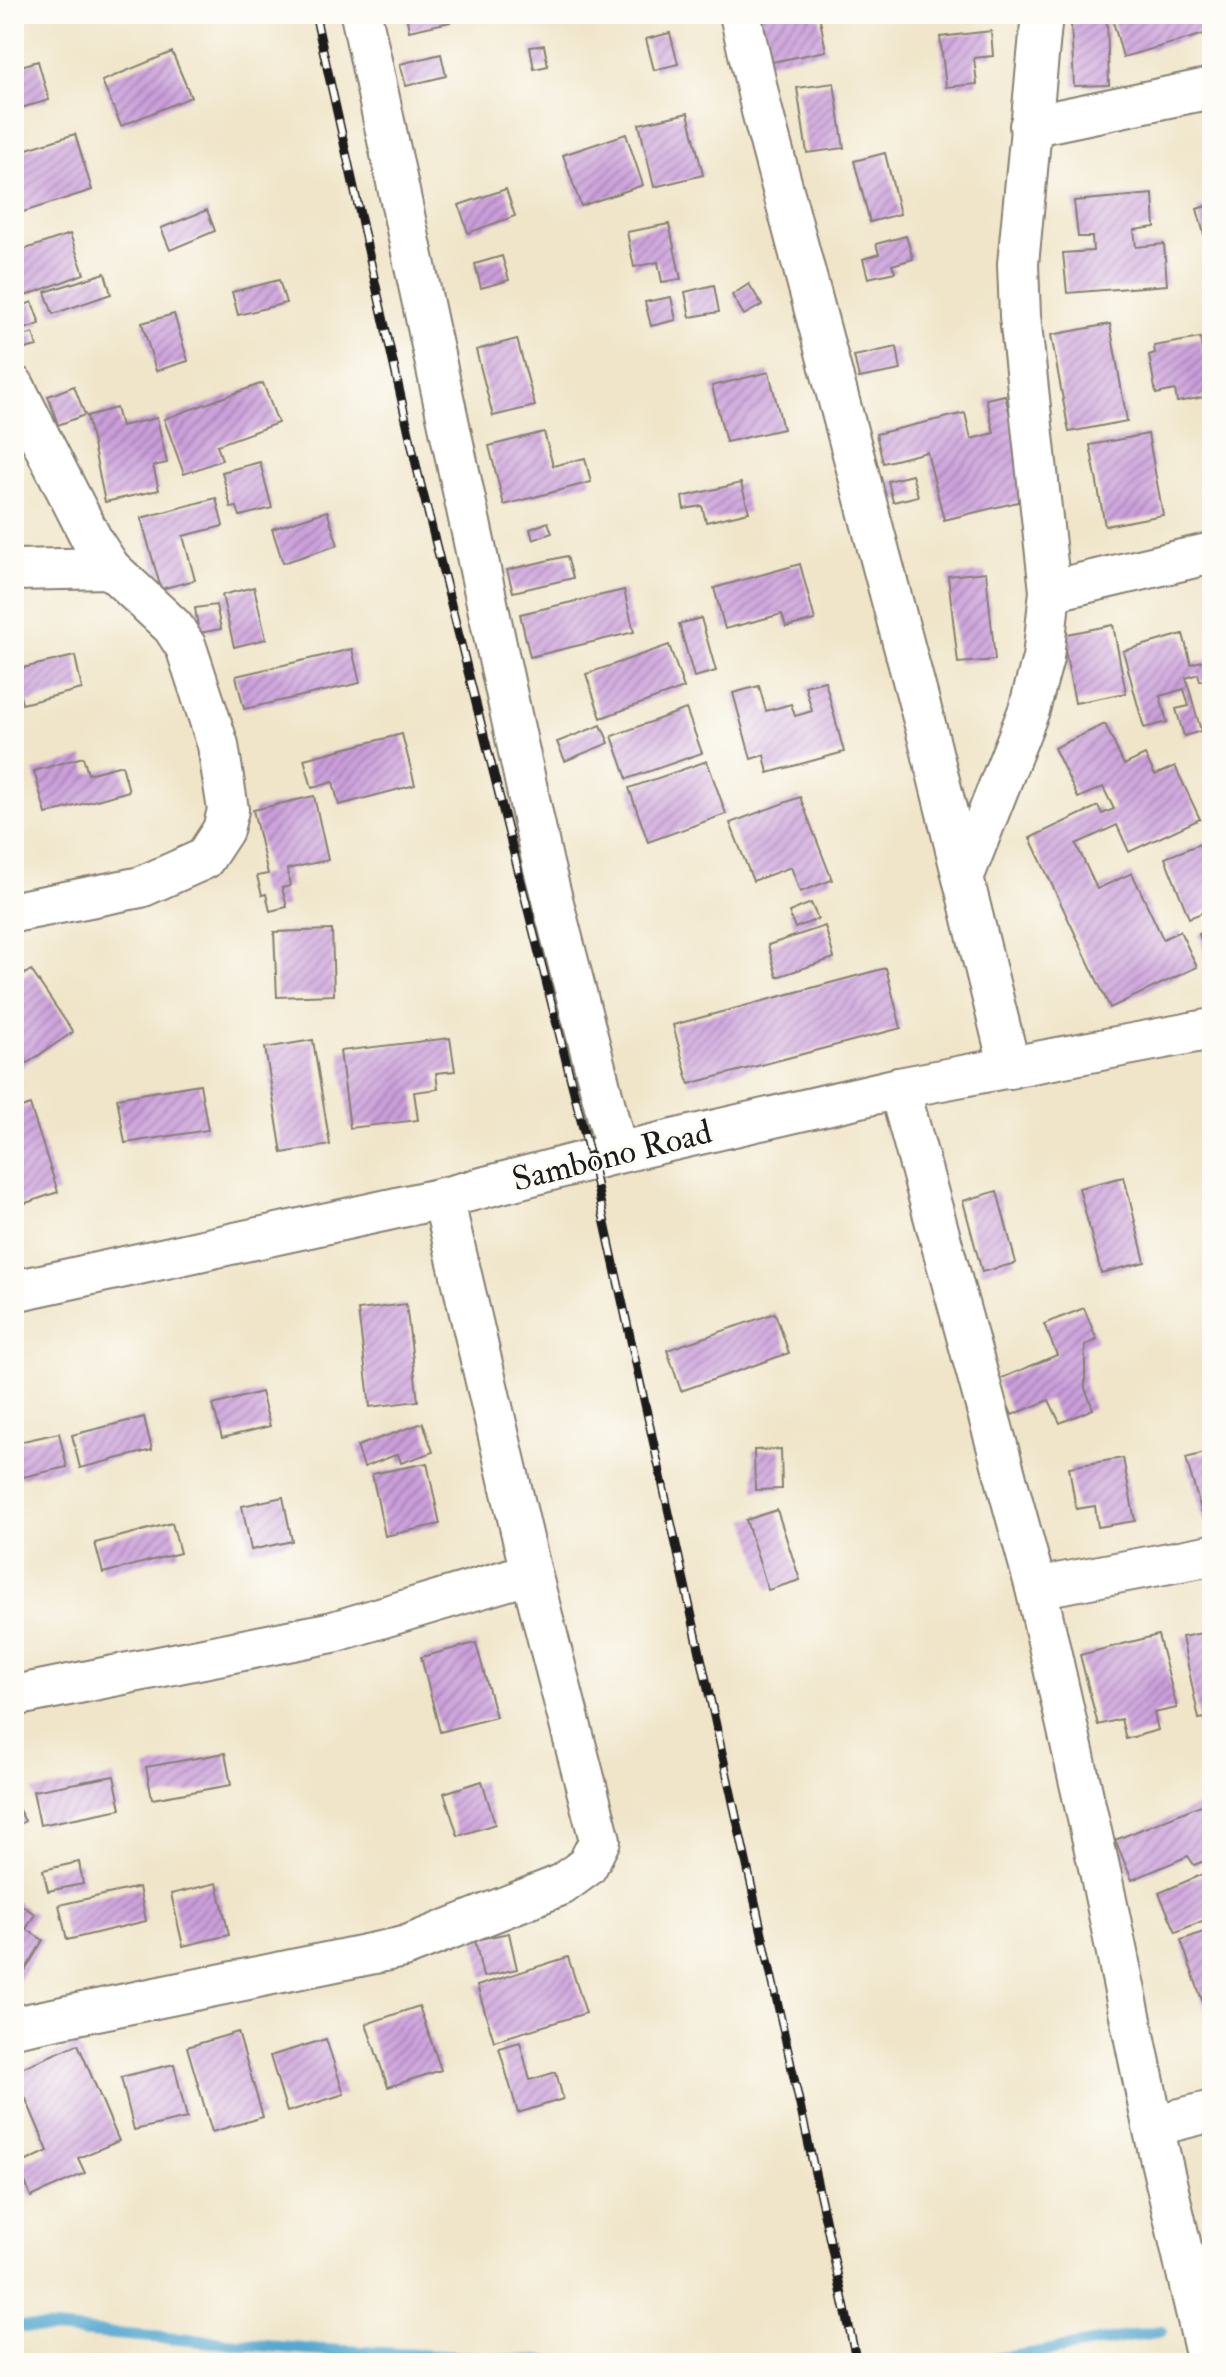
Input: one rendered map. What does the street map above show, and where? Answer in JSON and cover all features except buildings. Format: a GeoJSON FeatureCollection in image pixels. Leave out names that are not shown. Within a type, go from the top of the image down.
{"type":"FeatureCollection","features":[{"type":"Feature","properties":{"kind":"street"},"geometry":{"type":"LineString","coordinates":[[361,14],[543,864],[617,1153]]}},
{"type":"Feature","properties":{"kind":"street"},"geometry":{"type":"LineString","coordinates":[[740,14],[762,111],[928,736],[1010,1068]]}},
{"type":"Feature","properties":{"kind":"street"},"geometry":{"type":"LineString","coordinates":[[963,878],[1029,710],[1043,658],[1050,591],[1020,316],[1018,264],[1042,14]]}},
{"type":"Feature","properties":{"kind":"street"},"geometry":{"type":"LineString","coordinates":[[1030,126],[1212,88]]}},
{"type":"Feature","properties":{"kind":"street"},"geometry":{"type":"LineString","coordinates":[[14,386],[93,542],[110,568],[173,627],[186,647],[218,745],[228,810],[223,830],[204,859],[141,887],[14,912]]}},
{"type":"Feature","properties":{"kind":"street"},"geometry":{"type":"LineString","coordinates":[[1050,591],[1212,553]]}},
{"type":"Feature","properties":{"kind":"street"},"geometry":{"type":"LineString","coordinates":[[14,570],[110,568]]}},
{"type":"Feature","properties":{"kind":"street","name":"Sambono Road"},"geometry":{"type":"LineString","coordinates":[[14,1291],[443,1198],[617,1153],[899,1088],[1212,1029]]}},
{"type":"Feature","properties":{"kind":"street"},"geometry":{"type":"LineString","coordinates":[[899,1088],[1036,1588],[1208,2363]]}},
{"type":"Feature","properties":{"kind":"street"},"geometry":{"type":"LineString","coordinates":[[14,2027],[404,1947],[561,1885],[587,1866],[600,1840],[531,1573],[443,1198]]}},
{"type":"Feature","properties":{"kind":"street"},"geometry":{"type":"LineString","coordinates":[[1036,1588],[1212,1555]]}},
{"type":"Feature","properties":{"kind":"street"},"geometry":{"type":"LineString","coordinates":[[14,1696],[333,1632],[531,1573]]}},
{"type":"Feature","properties":{"kind":"street"},"geometry":{"type":"LineString","coordinates":[[1153,2126],[1212,2111]]}},
{"type":"Feature","properties":{"kind":"waterway"},"geometry":{"type":"LineString","coordinates":[[14,2326],[304,2349],[572,2363]]}},
{"type":"Feature","properties":{"kind":"waterway"},"geometry":{"type":"LineString","coordinates":[[961,2363],[1161,2331]]}},
{"type":"Feature","properties":{"kind":"railway"},"geometry":{"type":"LineString","coordinates":[[315,14],[418,473],[591,1160],[857,2363]]}}]}
